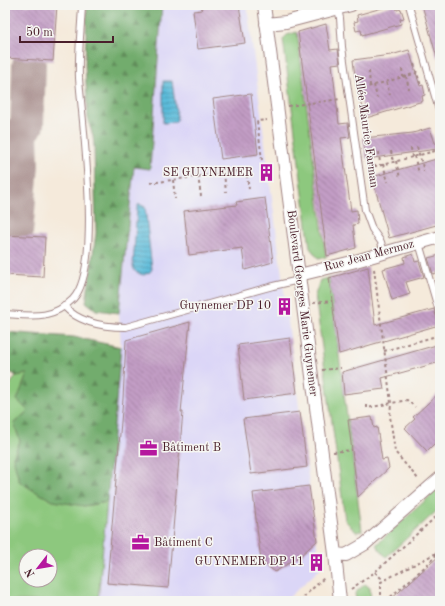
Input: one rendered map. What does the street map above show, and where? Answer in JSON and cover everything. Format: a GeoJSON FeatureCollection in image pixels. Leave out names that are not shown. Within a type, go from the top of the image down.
{"type":"FeatureCollection","features":[{"type":"Feature","properties":{"kind":"street","name":"Boulevard Georges Marie Guynemer"},"geometry":{"type":"LineString","coordinates":[[264,5],[340,596]]}},
{"type":"Feature","properties":{"kind":"street"},"geometry":{"type":"LineString","coordinates":[[266,24],[286,22],[351,5]]}},
{"type":"Feature","properties":{"kind":"street","name":"Rue Jean Mermoz"},"geometry":{"type":"LineString","coordinates":[[299,277],[440,237]]}},
{"type":"Feature","properties":{"kind":"street"},"geometry":{"type":"LineString","coordinates":[[335,554],[346,555],[365,544],[440,478]]}},
{"type":"Feature","properties":{"kind":"lane"},"geometry":{"type":"LineString","coordinates":[[5,314],[33,316],[46,315],[58,311],[73,298],[79,290],[85,267],[89,246],[85,137],[79,77],[82,5]]}},
{"type":"Feature","properties":{"kind":"lane"},"geometry":{"type":"LineString","coordinates":[[409,5],[440,114]]}},
{"type":"Feature","properties":{"kind":"lane","name":"Allée Maurice Farman"},"geometry":{"type":"LineString","coordinates":[[338,9],[365,210],[372,229],[381,242],[378,254]]}},
{"type":"Feature","properties":{"kind":"lane"},"geometry":{"type":"LineString","coordinates":[[419,243],[440,315]]}},
{"type":"Feature","properties":{"kind":"lane"},"geometry":{"type":"LineString","coordinates":[[64,306],[73,315],[88,321],[114,327],[126,327],[273,286],[299,277]]}},
{"type":"Feature","properties":{"kind":"path"},"geometry":{"type":"LineString","coordinates":[[414,64],[421,86]]}},
{"type":"Feature","properties":{"kind":"path"},"geometry":{"type":"LineString","coordinates":[[402,69],[409,89]]}},
{"type":"Feature","properties":{"kind":"path"},"geometry":{"type":"LineString","coordinates":[[369,71],[370,86]]}},
{"type":"Feature","properties":{"kind":"path"},"geometry":{"type":"LineString","coordinates":[[356,90],[417,73]]}},
{"type":"Feature","properties":{"kind":"path"},"geometry":{"type":"LineString","coordinates":[[386,82],[390,95]]}},
{"type":"Feature","properties":{"kind":"path"},"geometry":{"type":"LineString","coordinates":[[374,85],[377,98]]}},
{"type":"Feature","properties":{"kind":"path"},"geometry":{"type":"LineString","coordinates":[[289,106],[350,98]]}},
{"type":"Feature","properties":{"kind":"path"},"geometry":{"type":"LineString","coordinates":[[262,160],[257,121],[278,119]]}},
{"type":"Feature","properties":{"kind":"path"},"geometry":{"type":"LineString","coordinates":[[365,166],[382,165],[440,151],[437,141]]}},
{"type":"Feature","properties":{"kind":"path"},"geometry":{"type":"LineString","coordinates":[[417,147],[424,171]]}},
{"type":"Feature","properties":{"kind":"path"},"geometry":{"type":"LineString","coordinates":[[411,148],[419,173]]}},
{"type":"Feature","properties":{"kind":"path"},"geometry":{"type":"LineString","coordinates":[[391,150],[400,178]]}},
{"type":"Feature","properties":{"kind":"path"},"geometry":{"type":"LineString","coordinates":[[379,152],[388,182]]}},
{"type":"Feature","properties":{"kind":"path"},"geometry":{"type":"LineString","coordinates":[[150,183],[246,170],[249,189]]}},
{"type":"Feature","properties":{"kind":"path"},"geometry":{"type":"LineString","coordinates":[[224,173],[226,192]]}},
{"type":"Feature","properties":{"kind":"path"},"geometry":{"type":"LineString","coordinates":[[198,176],[201,196]]}},
{"type":"Feature","properties":{"kind":"path"},"geometry":{"type":"LineString","coordinates":[[173,180],[175,199]]}},
{"type":"Feature","properties":{"kind":"path"},"geometry":{"type":"LineString","coordinates":[[378,254],[384,350],[391,403],[390,416],[395,452],[420,481]]}},
{"type":"Feature","properties":{"kind":"path"},"geometry":{"type":"LineString","coordinates":[[302,300],[308,299],[313,303],[332,301]]}},
{"type":"Feature","properties":{"kind":"path"},"geometry":{"type":"LineString","coordinates":[[384,350],[440,335]]}},
{"type":"Feature","properties":{"kind":"path"},"geometry":{"type":"LineString","coordinates":[[311,372],[341,368]]}},
{"type":"Feature","properties":{"kind":"path"},"geometry":{"type":"LineString","coordinates":[[367,405],[367,408],[407,400],[415,407]]}},
{"type":"Feature","properties":{"kind":"path"},"geometry":{"type":"LineString","coordinates":[[322,454],[352,450]]}},
{"type":"Feature","properties":{"kind":"path"},"geometry":{"type":"LineString","coordinates":[[340,596],[375,572],[440,513]]}},
{"type":"Feature","properties":{"kind":"path"},"geometry":{"type":"LineString","coordinates":[[381,582],[440,551]]}},
{"type":"Feature","properties":{"kind":"path"},"geometry":{"type":"LineString","coordinates":[[386,601],[427,566],[440,551]]}},
{"type":"Feature","properties":{"kind":"path"},"geometry":{"type":"LineString","coordinates":[[375,572],[381,578],[381,601]]}},
{"type":"Feature","properties":{"kind":"path"},"geometry":{"type":"LineString","coordinates":[[299,601],[324,578]]}},
{"type":"Feature","properties":{"kind":"shaded area"},"geometry":{"type":"Polygon","coordinates":[[[162,5],[247,5],[320,569],[285,601],[98,601],[121,347],[119,313],[134,166],[150,169],[162,5]]]}},
{"type":"Feature","properties":{"kind":"green space"},"geometry":{"type":"Polygon","coordinates":[[[87,5],[162,5],[150,169],[134,167],[119,313],[96,310],[86,302],[96,233],[94,147],[93,136],[88,120],[85,65],[87,5]]]}},
{"type":"Feature","properties":{"kind":"green space"},"geometry":{"type":"Polygon","coordinates":[[[297,32],[326,257],[318,258],[310,248],[283,39],[287,35],[297,32]]]}},
{"type":"Feature","properties":{"kind":"green space"},"geometry":{"type":"Polygon","coordinates":[[[329,278],[362,531],[356,532],[345,520],[315,295],[320,280],[329,278]]]}},
{"type":"Feature","properties":{"kind":"green space"},"geometry":{"type":"Polygon","coordinates":[[[5,332],[74,337],[121,347],[107,502],[84,506],[53,501],[19,481],[13,457],[20,441],[14,423],[28,411],[17,400],[27,374],[16,376],[12,373],[5,372],[5,332]]]}},
{"type":"Feature","properties":{"kind":"green space"},"geometry":{"type":"Polygon","coordinates":[[[27,374],[28,411],[14,423],[20,441],[13,457],[84,506],[107,502],[98,601],[5,601],[5,392],[16,376],[27,374]]]}},
{"type":"Feature","properties":{"kind":"green space"},"geometry":{"type":"Polygon","coordinates":[[[440,487],[440,508],[386,557],[376,545],[440,487]]]}},
{"type":"Feature","properties":{"kind":"green space"},"geometry":{"type":"Polygon","coordinates":[[[365,584],[370,588],[371,601],[356,601],[355,593],[365,584]]]}},
{"type":"Feature","properties":{"kind":"water"},"geometry":{"type":"Polygon","coordinates":[[[163,81],[172,81],[177,119],[176,122],[163,123],[163,81]]]}},
{"type":"Feature","properties":{"kind":"water"},"geometry":{"type":"Polygon","coordinates":[[[139,204],[145,207],[152,269],[144,275],[136,272],[133,266],[137,208],[139,204]]]}},
{"type":"Feature","properties":{"kind":"building"},"geometry":{"type":"Polygon","coordinates":[[[5,5],[57,5],[53,61],[5,58],[5,5]]]}},
{"type":"Feature","properties":{"kind":"building"},"geometry":{"type":"Polygon","coordinates":[[[201,5],[239,5],[245,43],[198,49],[193,11],[202,10],[201,5]]]}},
{"type":"Feature","properties":{"kind":"building"},"geometry":{"type":"Polygon","coordinates":[[[396,5],[397,10],[401,9],[404,18],[400,19],[401,24],[362,35],[361,30],[356,31],[354,22],[358,21],[357,15],[396,5]]]}},
{"type":"Feature","properties":{"kind":"building"},"geometry":{"type":"Polygon","coordinates":[[[422,5],[440,5],[440,57],[437,58],[422,5]]]}},
{"type":"Feature","properties":{"kind":"building"},"geometry":{"type":"Polygon","coordinates":[[[326,24],[330,50],[338,49],[340,63],[332,64],[339,124],[348,123],[350,137],[341,138],[351,211],[357,210],[358,224],[353,225],[356,248],[327,256],[298,32],[326,24]]]}},
{"type":"Feature","properties":{"kind":"building"},"geometry":{"type":"Polygon","coordinates":[[[409,50],[420,86],[423,85],[425,95],[422,96],[423,101],[366,118],[356,84],[353,60],[391,55],[409,50]]]}},
{"type":"Feature","properties":{"kind":"building"},"geometry":{"type":"Polygon","coordinates":[[[251,94],[258,154],[221,159],[213,99],[251,94]]]}},
{"type":"Feature","properties":{"kind":"building"},"geometry":{"type":"Polygon","coordinates":[[[430,128],[437,149],[366,159],[363,138],[413,133],[430,128]]]}},
{"type":"Feature","properties":{"kind":"building"},"geometry":{"type":"Polygon","coordinates":[[[440,158],[440,224],[389,238],[372,177],[440,158]]]}},
{"type":"Feature","properties":{"kind":"building"},"geometry":{"type":"Polygon","coordinates":[[[265,198],[273,262],[245,270],[242,248],[189,255],[184,211],[237,205],[236,202],[265,198]]]}},
{"type":"Feature","properties":{"kind":"building"},"geometry":{"type":"Polygon","coordinates":[[[5,235],[45,237],[43,277],[5,275],[5,235]]]}},
{"type":"Feature","properties":{"kind":"building"},"geometry":{"type":"Polygon","coordinates":[[[413,254],[415,262],[419,261],[424,277],[406,282],[410,294],[392,300],[383,269],[405,263],[404,257],[413,254]]]}},
{"type":"Feature","properties":{"kind":"building"},"geometry":{"type":"Polygon","coordinates":[[[440,255],[440,272],[433,274],[428,258],[440,255]]]}},
{"type":"Feature","properties":{"kind":"building"},"geometry":{"type":"Polygon","coordinates":[[[368,267],[375,325],[434,309],[439,325],[339,354],[329,278],[368,267]]]}},
{"type":"Feature","properties":{"kind":"building"},"geometry":{"type":"Polygon","coordinates":[[[190,322],[181,412],[183,412],[168,588],[107,583],[123,399],[126,340],[190,322]]]}},
{"type":"Feature","properties":{"kind":"building"},"geometry":{"type":"Polygon","coordinates":[[[290,338],[297,393],[244,400],[238,345],[290,338]]]}},
{"type":"Feature","properties":{"kind":"building"},"geometry":{"type":"Polygon","coordinates":[[[440,344],[440,362],[382,378],[384,389],[344,394],[342,372],[440,344]]]}},
{"type":"Feature","properties":{"kind":"building"},"geometry":{"type":"Polygon","coordinates":[[[440,392],[440,438],[427,451],[405,428],[415,419],[413,417],[440,392]]]}},
{"type":"Feature","properties":{"kind":"building"},"geometry":{"type":"Polygon","coordinates":[[[300,412],[307,467],[251,474],[243,419],[300,412]]]}},
{"type":"Feature","properties":{"kind":"building"},"geometry":{"type":"Polygon","coordinates":[[[372,417],[374,428],[377,427],[382,460],[387,459],[389,468],[358,497],[348,420],[372,417]]]}},
{"type":"Feature","properties":{"kind":"building"},"geometry":{"type":"Polygon","coordinates":[[[309,486],[317,541],[300,556],[275,572],[261,561],[253,493],[309,486]]]}},
{"type":"Feature","properties":{"kind":"building"},"geometry":{"type":"Polygon","coordinates":[[[440,555],[440,601],[389,601],[440,555]]]}},
{"type":"Feature","properties":{"kind":"taxiway"},"geometry":{"type":"LineString","coordinates":[[5,139],[21,133],[27,125],[29,65]]}},
{"type":"Feature","properties":{"kind":"taxiway"},"geometry":{"type":"LineString","coordinates":[[16,233],[22,165],[21,133]]}},
{"type":"Feature","properties":{"kind":"place","name":"SE GUYNEMER"},"geometry":{"type":"Point","coordinates":[266,173]}},
{"type":"Feature","properties":{"kind":"place","name":"Guynemer DP 10"},"geometry":{"type":"Point","coordinates":[284,306]}},
{"type":"Feature","properties":{"kind":"place","name":"Bâtiment B"},"geometry":{"type":"Point","coordinates":[149,448]}},
{"type":"Feature","properties":{"kind":"place","name":"Bâtiment C"},"geometry":{"type":"Point","coordinates":[141,543]}},
{"type":"Feature","properties":{"kind":"place","name":"GUYNEMER DP 11"},"geometry":{"type":"Point","coordinates":[317,562]}}]}
